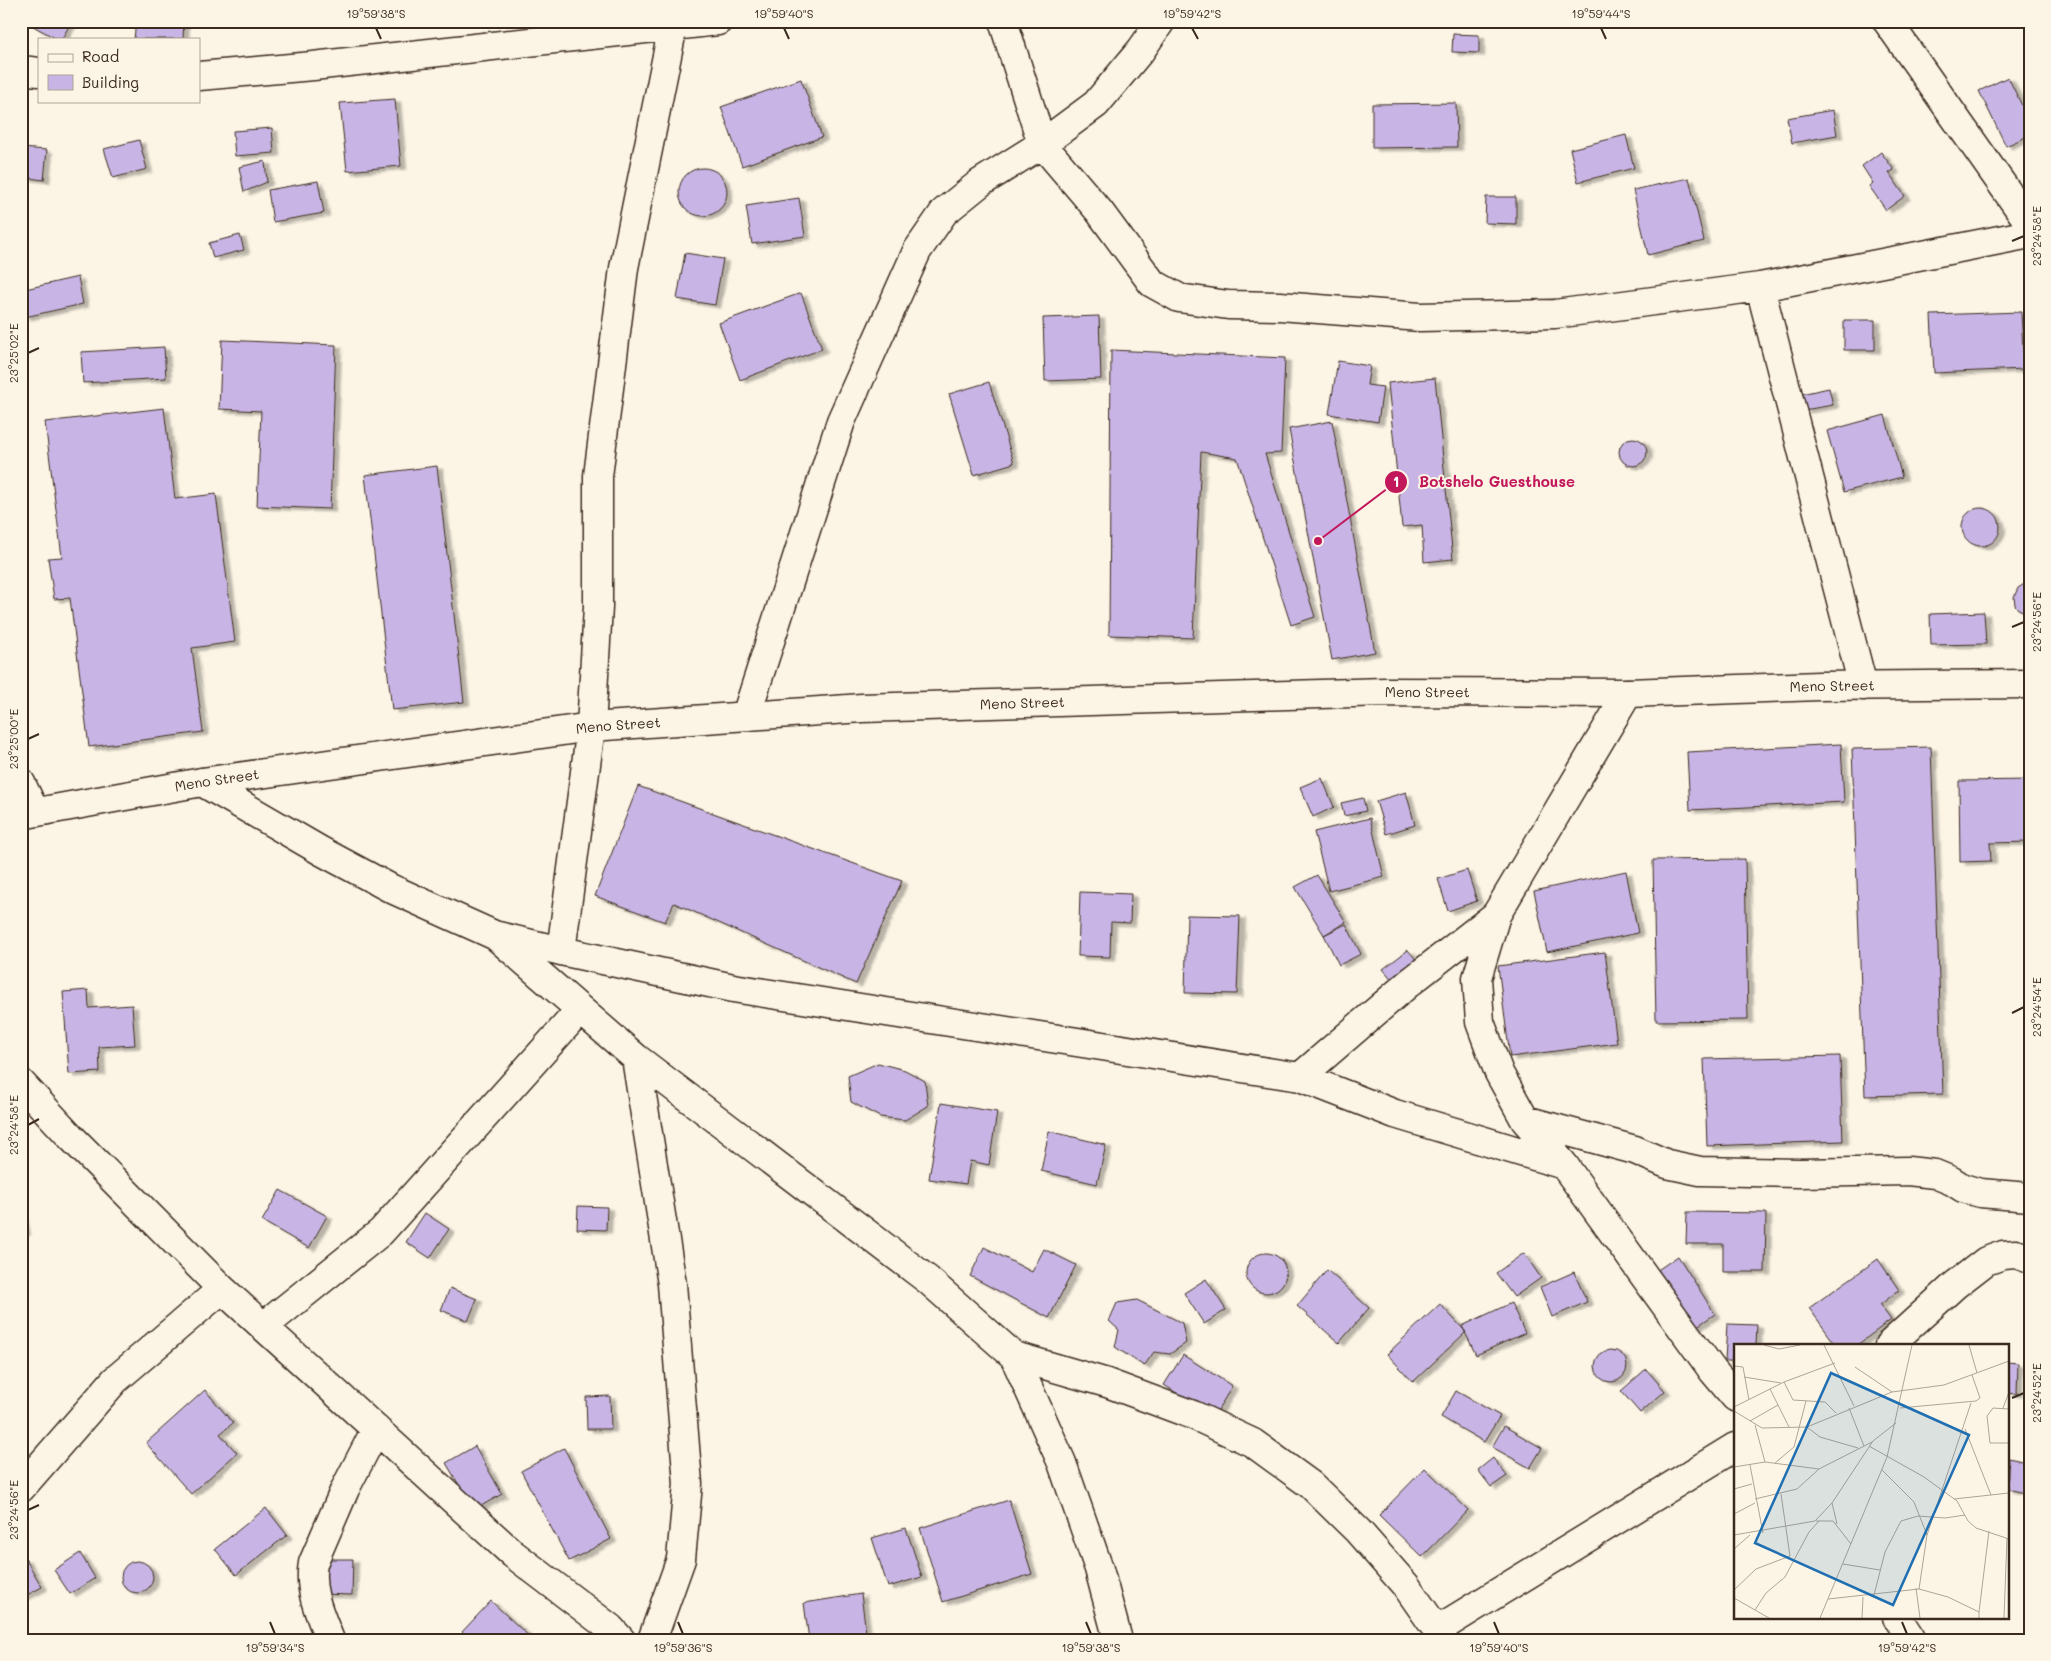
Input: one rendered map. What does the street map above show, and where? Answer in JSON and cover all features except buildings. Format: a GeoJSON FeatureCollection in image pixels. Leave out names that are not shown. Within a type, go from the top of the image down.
{"type":"FeatureCollection","features":[{"type":"Feature","properties":{"kind":"street"},"geometry":{"type":"LineString","coordinates":[[200,76],[322,65],[673,24],[718,21]]}},
{"type":"Feature","properties":{"kind":"street"},"geometry":{"type":"LineString","coordinates":[[1003,21],[1042,144],[1099,212],[1152,283],[1178,298],[1228,305],[1280,306],[1420,317],[1555,314],[1760,287],[2030,234]]}},
{"type":"Feature","properties":{"kind":"street"},"geometry":{"type":"LineString","coordinates":[[746,716],[841,421],[917,251],[944,212],[980,183],[1042,144],[1096,104],[1141,50],[1161,21]]}},
{"type":"Feature","properties":{"kind":"street"},"geometry":{"type":"LineString","coordinates":[[1887,21],[2030,224]]}},
{"type":"Feature","properties":{"kind":"street"},"geometry":{"type":"LineString","coordinates":[[560,951],[592,727],[598,607],[598,476],[624,268],[673,24]]}},
{"type":"Feature","properties":{"kind":"street"},"geometry":{"type":"LineString","coordinates":[[21,70],[38,72]]}},
{"type":"Feature","properties":{"kind":"street"},"geometry":{"type":"LineString","coordinates":[[1760,287],[1862,686]]}},
{"type":"Feature","properties":{"kind":"street","name":"Meno Street"},"geometry":{"type":"LineString","coordinates":[[28,813],[202,782],[592,727],[862,708],[1356,692],[1628,693],[1819,686],[2030,684]]}},
{"type":"Feature","properties":{"kind":"street"},"geometry":{"type":"LineString","coordinates":[[1628,693],[1496,915],[1477,978],[1480,1022],[1499,1073],[1525,1120],[1564,1165],[1713,1371],[1734,1397]]}},
{"type":"Feature","properties":{"kind":"street"},"geometry":{"type":"LineString","coordinates":[[202,782],[321,851],[383,884],[494,935],[733,988],[1300,1077],[1395,1114],[1564,1165]]}},
{"type":"Feature","properties":{"kind":"street"},"geometry":{"type":"LineString","coordinates":[[21,783],[28,813]]}},
{"type":"Feature","properties":{"kind":"street"},"geometry":{"type":"LineString","coordinates":[[1300,1077],[1409,983],[1496,915]]}},
{"type":"Feature","properties":{"kind":"street"},"geometry":{"type":"LineString","coordinates":[[494,935],[636,1058],[928,1280],[1014,1356],[1062,1462],[1099,1569],[1118,1640]]}},
{"type":"Feature","properties":{"kind":"street"},"geometry":{"type":"LineString","coordinates":[[264,1326],[381,1232],[580,1010]]}},
{"type":"Feature","properties":{"kind":"street"},"geometry":{"type":"LineString","coordinates":[[636,1058],[672,1284],[688,1484],[681,1560],[652,1640]]}},
{"type":"Feature","properties":{"kind":"street"},"geometry":{"type":"LineString","coordinates":[[21,1084],[222,1289],[513,1554],[610,1628],[621,1640]]}},
{"type":"Feature","properties":{"kind":"street"},"geometry":{"type":"LineString","coordinates":[[1525,1120],[1635,1150],[1667,1164],[1700,1171],[1799,1173],[1908,1171],[1935,1174],[1964,1188],[1980,1193],[2030,1197]]}},
{"type":"Feature","properties":{"kind":"street"},"geometry":{"type":"LineString","coordinates":[[1890,1344],[1955,1285],[1986,1262],[2003,1255],[2016,1254],[2030,1259]]}},
{"type":"Feature","properties":{"kind":"street"},"geometry":{"type":"LineString","coordinates":[[21,1488],[115,1380],[222,1289]]}},
{"type":"Feature","properties":{"kind":"street"},"geometry":{"type":"LineString","coordinates":[[1014,1356],[1107,1383],[1193,1415],[1253,1443],[1311,1485],[1358,1531],[1407,1587],[1441,1635],[1734,1448]]}},
{"type":"Feature","properties":{"kind":"street"},"geometry":{"type":"LineString","coordinates":[[330,1640],[313,1593],[311,1576],[313,1563],[345,1489],[376,1429]]}},
{"type":"Feature","properties":{"kind":"place","name":"Botshelo Guesthouse"},"geometry":{"type":"Point","coordinates":[1318,541]}}]}
